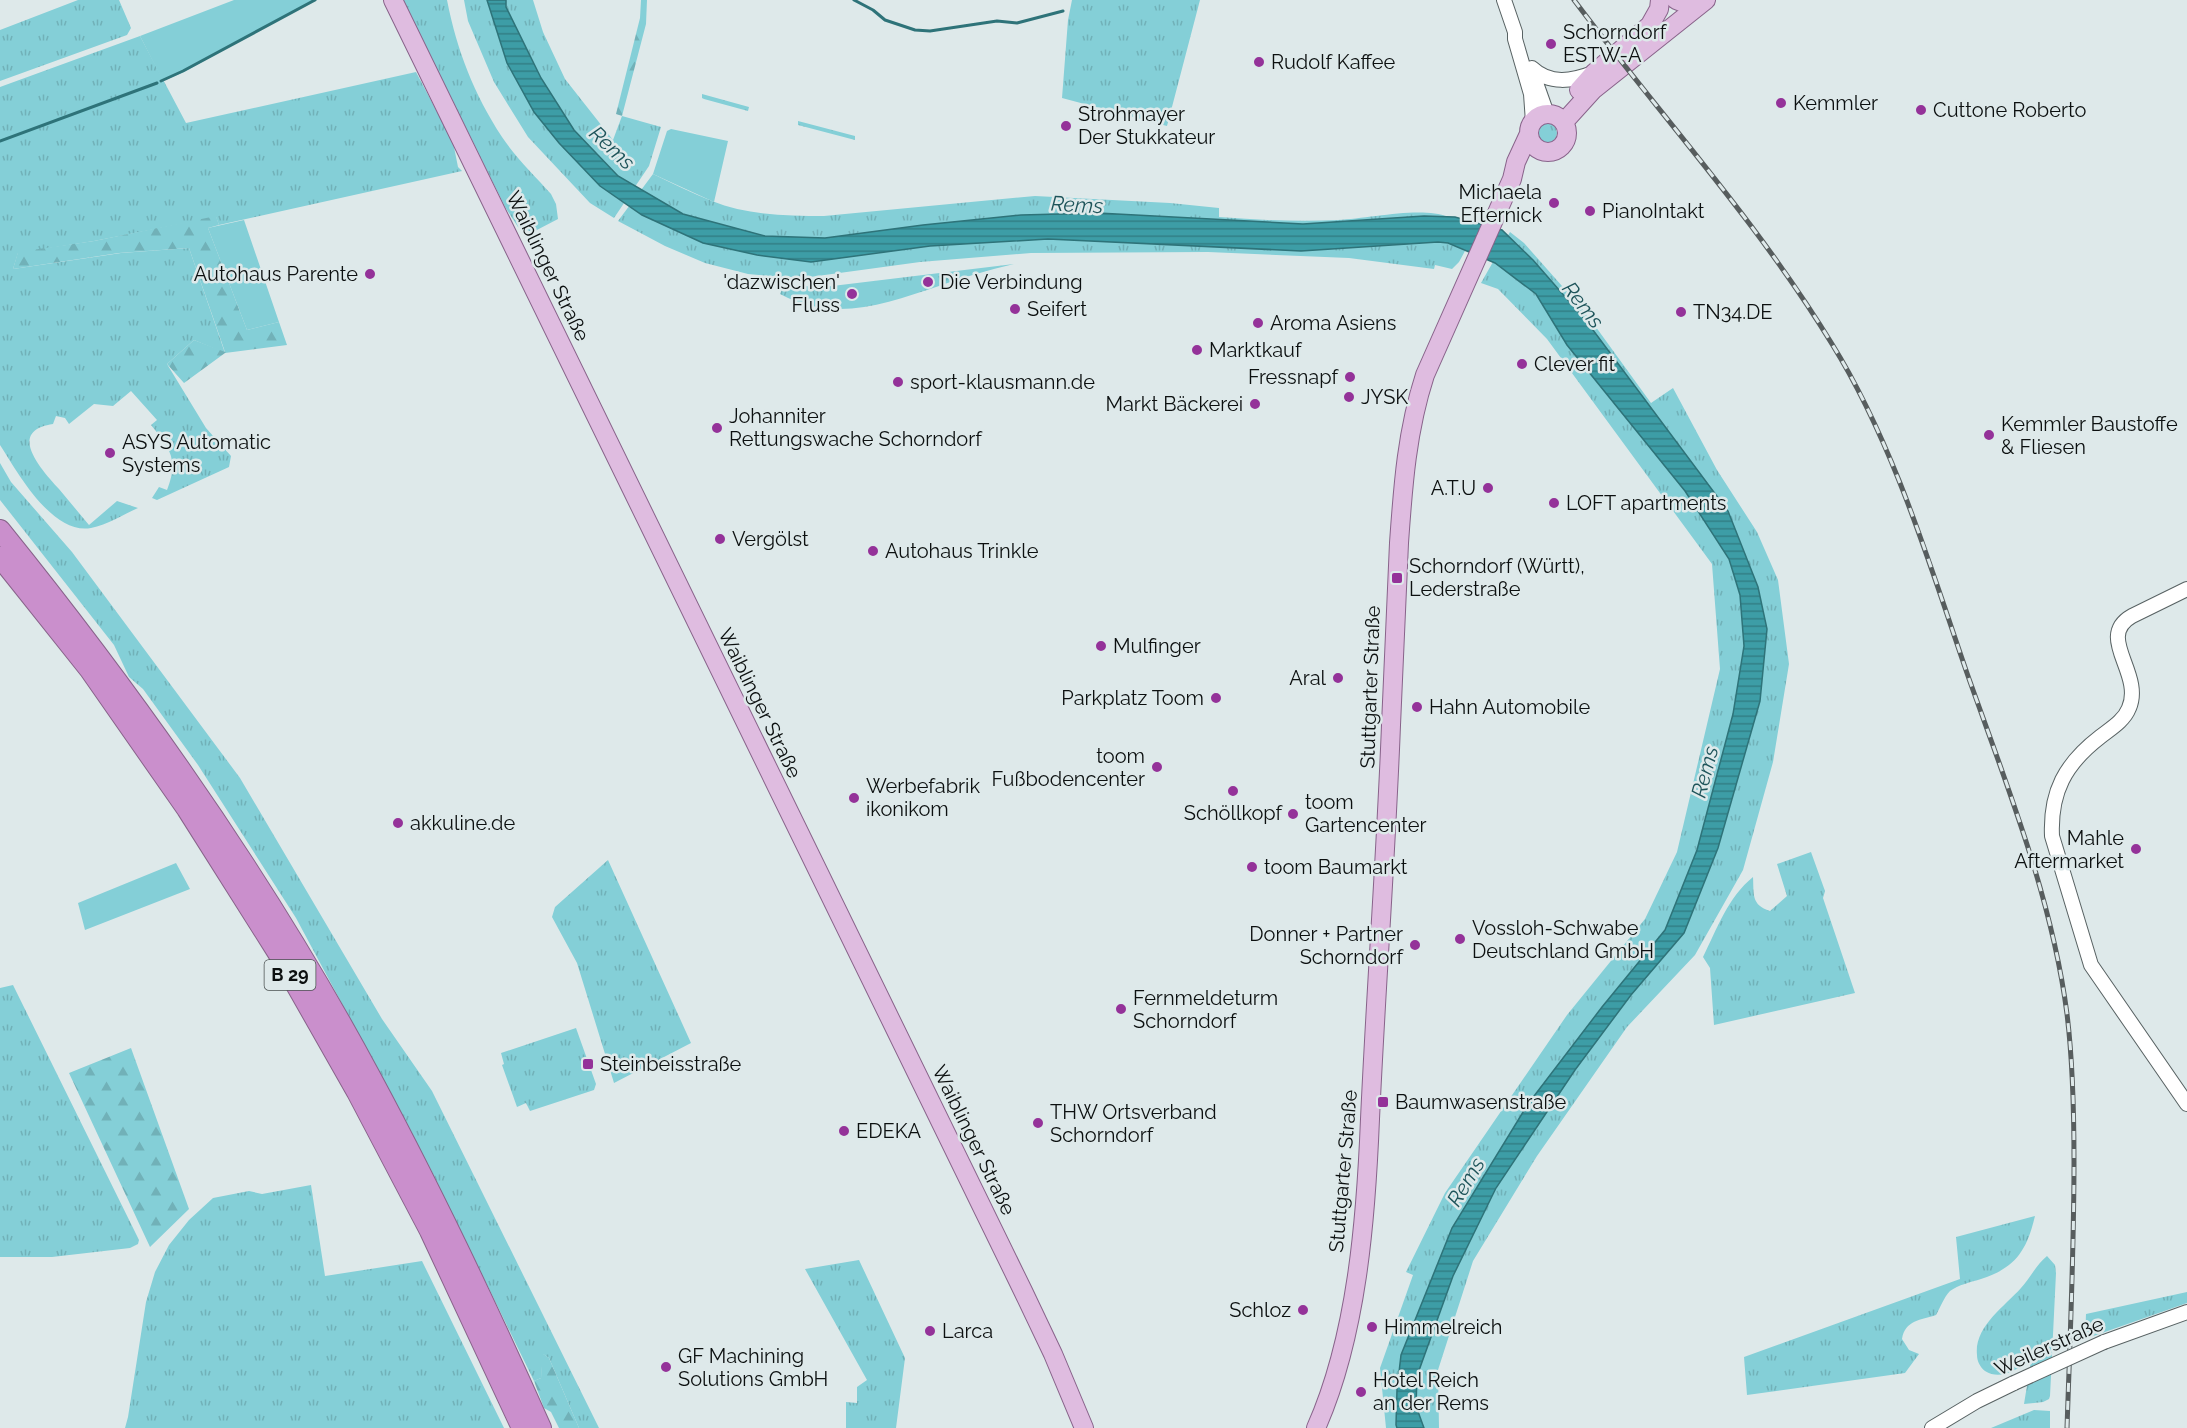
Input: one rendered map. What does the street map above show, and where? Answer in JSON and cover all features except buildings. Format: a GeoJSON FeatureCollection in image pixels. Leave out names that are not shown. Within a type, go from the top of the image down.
{"type":"FeatureCollection","features":[{"type":"Feature","properties":{"kind":"highway","name":"B 29"},"geometry":{"type":"LineString","coordinates":[[0,530],[119,683],[202,799],[293,942],[375,1085],[451,1236],[541,1428]]}},
{"type":"Feature","properties":{"kind":"highway","name":"B 29"},"geometry":{"type":"LineString","coordinates":[[0,557],[90,670],[168,781],[278,953],[357,1092],[430,1231],[522,1428]]}},
{"type":"Feature","properties":{"kind":"main road","name":"Waiblinger Straße"},"geometry":{"type":"LineString","coordinates":[[393,0],[1023,1291],[1084,1428]]}},
{"type":"Feature","properties":{"kind":"main road"},"geometry":{"type":"LineString","coordinates":[[1544,127],[1595,72],[1650,25],[1659,9],[1660,0]]}},
{"type":"Feature","properties":{"kind":"main road"},"geometry":{"type":"LineString","coordinates":[[1676,0],[1681,2],[1704,1]]}},
{"type":"Feature","properties":{"kind":"main road"},"geometry":{"type":"LineString","coordinates":[[1544,127],[1704,1]]}},
{"type":"Feature","properties":{"kind":"main road","name":"Stuttgarter Straße"},"geometry":{"type":"LineString","coordinates":[[1316,1428],[1343,1347],[1358,1263],[1366,1187],[1397,578],[1407,448],[1415,406],[1425,375],[1512,178],[1544,127]]}},
{"type":"Feature","properties":{"kind":"street"},"geometry":{"type":"LineString","coordinates":[[1504,0],[1531,94],[1544,127]]}},
{"type":"Feature","properties":{"kind":"street"},"geometry":{"type":"LineString","coordinates":[[1515,32],[1520,36],[1532,68],[1544,127]]}},
{"type":"Feature","properties":{"kind":"street"},"geometry":{"type":"LineString","coordinates":[[1532,68],[1539,75],[1566,81],[1595,72]]}},
{"type":"Feature","properties":{"kind":"street"},"geometry":{"type":"LineString","coordinates":[[2187,590],[2132,615],[2118,628],[2117,637],[2133,687],[2129,711],[2080,755],[2069,768],[2053,804],[2052,836],[2091,966],[2187,1104]]}},
{"type":"Feature","properties":{"kind":"street","name":"Weilerstraße"},"geometry":{"type":"LineString","coordinates":[[1932,1428],[1977,1401],[2104,1342],[2187,1312]]}},
{"type":"Feature","properties":{"kind":"green space"},"geometry":{"type":"Polygon","coordinates":[[[78,0],[119,0],[131,28],[127,35],[0,81],[0,30],[78,0]]]}},
{"type":"Feature","properties":{"kind":"green space"},"geometry":{"type":"Polygon","coordinates":[[[234,0],[314,0],[184,72],[163,81],[140,36],[234,0]]]}},
{"type":"Feature","properties":{"kind":"green space"},"geometry":{"type":"Polygon","coordinates":[[[403,0],[447,0],[461,54],[483,105],[507,145],[551,194],[556,204],[558,219],[533,232],[518,227],[505,207],[403,0]]]}},
{"type":"Feature","properties":{"kind":"green space"},"geometry":{"type":"Polygon","coordinates":[[[464,0],[533,0],[543,32],[565,79],[613,140],[622,116],[661,127],[649,166],[614,218],[590,203],[528,137],[494,82],[468,21],[464,0]]]}},
{"type":"Feature","properties":{"kind":"green space"},"geometry":{"type":"Polygon","coordinates":[[[641,0],[647,0],[646,24],[622,116],[616,114],[640,18],[641,0]]]}},
{"type":"Feature","properties":{"kind":"green space"},"geometry":{"type":"Polygon","coordinates":[[[1072,0],[1200,0],[1167,126],[1062,98],[1068,20],[1072,0]]]}},
{"type":"Feature","properties":{"kind":"green space"},"geometry":{"type":"Polygon","coordinates":[[[140,36],[186,123],[416,72],[453,142],[458,167],[462,171],[219,225],[216,217],[18,253],[13,269],[121,253],[189,248],[225,353],[194,340],[167,364],[206,428],[231,456],[229,467],[157,500],[152,498],[159,487],[167,490],[171,480],[171,455],[151,425],[157,420],[131,391],[113,406],[94,404],[69,424],[65,418],[56,416],[53,424],[39,428],[31,435],[32,452],[37,462],[89,525],[117,501],[138,508],[97,527],[77,528],[63,522],[38,500],[0,445],[0,87],[140,36]]]}},
{"type":"Feature","properties":{"kind":"green space"},"geometry":{"type":"Polygon","coordinates":[[[702,94],[749,107],[748,111],[704,99],[702,94]]]}},
{"type":"Feature","properties":{"kind":"green space"},"geometry":{"type":"Polygon","coordinates":[[[798,121],[855,136],[855,140],[798,125],[798,121]]]}},
{"type":"Feature","properties":{"kind":"green space"},"geometry":{"type":"Polygon","coordinates":[[[1547,123],[1554,126],[1557,133],[1554,140],[1547,143],[1540,140],[1537,133],[1540,126],[1547,123]]]}},
{"type":"Feature","properties":{"kind":"green space"},"geometry":{"type":"Polygon","coordinates":[[[671,129],[728,141],[714,202],[653,174],[667,131],[671,129]]]}},
{"type":"Feature","properties":{"kind":"green space"},"geometry":{"type":"Polygon","coordinates":[[[653,174],[725,206],[781,215],[824,216],[1035,196],[1170,203],[1219,208],[1219,217],[1264,220],[1323,221],[1409,213],[1437,214],[1448,217],[1458,247],[1465,251],[1452,269],[1435,265],[1434,269],[1349,258],[1208,252],[1031,253],[920,262],[810,277],[748,274],[705,263],[665,246],[618,221],[653,174]]]}},
{"type":"Feature","properties":{"kind":"green space"},"geometry":{"type":"Polygon","coordinates":[[[216,216],[219,225],[208,228],[247,330],[279,322],[287,345],[225,353],[184,383],[167,364],[194,340],[225,352],[189,248],[119,253],[13,269],[18,252],[94,241],[216,216]]]}},
{"type":"Feature","properties":{"kind":"green space"},"geometry":{"type":"Polygon","coordinates":[[[244,220],[279,322],[247,330],[208,228],[244,220]]]}},
{"type":"Feature","properties":{"kind":"green space"},"geometry":{"type":"Polygon","coordinates":[[[1510,232],[1524,243],[1585,312],[1651,403],[1673,388],[1717,470],[1757,532],[1778,580],[1789,664],[1773,762],[1743,870],[1695,955],[1627,1027],[1537,1156],[1473,1261],[1438,1370],[1439,1428],[1386,1428],[1380,1368],[1413,1275],[1406,1272],[1445,1193],[1567,1015],[1645,919],[1677,852],[1720,669],[1712,564],[1547,339],[1498,289],[1481,283],[1510,232]]]}},
{"type":"Feature","properties":{"kind":"green space"},"geometry":{"type":"Polygon","coordinates":[[[1014,264],[899,299],[860,308],[820,308],[800,303],[780,294],[784,285],[824,287],[1014,264]]]}},
{"type":"Feature","properties":{"kind":"green space"},"geometry":{"type":"Polygon","coordinates":[[[0,463],[11,482],[72,552],[240,778],[382,1019],[432,1091],[599,1428],[579,1428],[549,1358],[543,1354],[541,1378],[534,1381],[431,1170],[296,918],[198,765],[143,689],[129,677],[114,645],[0,500],[0,463]]]}},
{"type":"Feature","properties":{"kind":"green space"},"geometry":{"type":"Polygon","coordinates":[[[1811,852],[1825,891],[1823,898],[1855,993],[1714,1025],[1710,968],[1703,957],[1724,914],[1744,885],[1753,877],[1754,894],[1759,906],[1770,911],[1787,896],[1777,864],[1811,852]]]}},
{"type":"Feature","properties":{"kind":"green space"},"geometry":{"type":"Polygon","coordinates":[[[608,860],[691,1043],[614,1083],[577,963],[552,917],[555,907],[608,860]]]}},
{"type":"Feature","properties":{"kind":"green space"},"geometry":{"type":"Polygon","coordinates":[[[176,863],[190,889],[85,930],[78,903],[176,863]]]}},
{"type":"Feature","properties":{"kind":"green space"},"geometry":{"type":"Polygon","coordinates":[[[13,985],[139,1240],[138,1244],[130,1248],[52,1257],[0,1257],[0,988],[13,985]]]}},
{"type":"Feature","properties":{"kind":"green space"},"geometry":{"type":"Polygon","coordinates":[[[576,1028],[596,1084],[594,1090],[530,1111],[526,1103],[517,1107],[502,1065],[504,1064],[501,1053],[576,1028]]]}},
{"type":"Feature","properties":{"kind":"green space"},"geometry":{"type":"Polygon","coordinates":[[[131,1048],[189,1209],[150,1247],[69,1073],[131,1048]]]}},
{"type":"Feature","properties":{"kind":"green space"},"geometry":{"type":"Polygon","coordinates":[[[311,1185],[325,1276],[422,1261],[504,1428],[125,1428],[146,1302],[155,1272],[169,1245],[189,1220],[213,1198],[249,1191],[262,1194],[311,1185]]]}},
{"type":"Feature","properties":{"kind":"green space"},"geometry":{"type":"Polygon","coordinates":[[[2035,1216],[2024,1248],[2011,1263],[1993,1275],[1953,1289],[1946,1296],[1936,1315],[1910,1324],[1906,1328],[1902,1339],[1909,1350],[1919,1354],[1905,1373],[1747,1395],[1744,1357],[1960,1279],[1956,1237],[2035,1216]]]}},
{"type":"Feature","properties":{"kind":"green space"},"geometry":{"type":"Polygon","coordinates":[[[2047,1256],[2055,1265],[2056,1273],[2050,1396],[2043,1402],[2024,1404],[2031,1361],[2008,1373],[1991,1374],[1979,1364],[1977,1345],[1980,1335],[1992,1318],[2047,1256]]]}},
{"type":"Feature","properties":{"kind":"green space"},"geometry":{"type":"Polygon","coordinates":[[[859,1260],[905,1358],[896,1428],[846,1428],[846,1402],[857,1403],[857,1387],[867,1380],[805,1269],[859,1260]]]}},
{"type":"Feature","properties":{"kind":"green space"},"geometry":{"type":"Polygon","coordinates":[[[2187,1292],[2187,1303],[2085,1339],[2086,1314],[2187,1292]]]}},
{"type":"Feature","properties":{"kind":"green space"},"geometry":{"type":"Polygon","coordinates":[[[542,1353],[549,1358],[579,1428],[559,1428],[551,1412],[544,1408],[534,1381],[541,1378],[542,1353]]]}},
{"type":"Feature","properties":{"kind":"green space"},"geometry":{"type":"Polygon","coordinates":[[[2034,1410],[2050,1411],[2050,1428],[1991,1428],[2034,1410]]]}},
{"type":"Feature","properties":{"kind":"shaded area"},"geometry":{"type":"Polygon","coordinates":[[[487,0],[506,0],[506,7],[541,78],[574,130],[618,176],[683,214],[765,236],[825,238],[1021,215],[1098,213],[1303,224],[1424,216],[1455,217],[1502,230],[1533,260],[1587,322],[1728,511],[1758,587],[1767,629],[1760,701],[1718,848],[1684,933],[1631,995],[1575,1070],[1496,1188],[1453,1276],[1417,1376],[1416,1406],[1424,1428],[1397,1428],[1396,1425],[1401,1355],[1452,1228],[1528,1104],[1602,1007],[1665,930],[1697,850],[1733,714],[1744,646],[1740,595],[1729,559],[1685,491],[1567,345],[1536,294],[1495,263],[1448,243],[1301,251],[1048,239],[930,246],[811,262],[757,255],[703,243],[642,215],[600,186],[559,143],[534,112],[507,63],[487,0]]]}},
{"type":"Feature","properties":{"kind":"waterway"},"geometry":{"type":"LineString","coordinates":[[161,81],[315,0]]}},
{"type":"Feature","properties":{"kind":"waterway"},"geometry":{"type":"LineString","coordinates":[[854,0],[873,10],[885,20],[915,30],[930,31],[997,21],[1017,23],[1063,11]]}},
{"type":"Feature","properties":{"kind":"waterway"},"geometry":{"type":"LineString","coordinates":[[0,141],[157,83]]}},
{"type":"Feature","properties":{"kind":"railway"},"geometry":{"type":"LineString","coordinates":[[1574,0],[1740,211],[1803,299],[1854,382],[1909,506],[2013,801],[2051,928],[2069,1032],[2073,1088],[2074,1162],[2067,1428]]}},
{"type":"Feature","properties":{"kind":"place","name":"Schorndorf ESTW-A"},"geometry":{"type":"Point","coordinates":[1551,44]}},
{"type":"Feature","properties":{"kind":"place","name":"Rudolf Kaffee"},"geometry":{"type":"Point","coordinates":[1259,62]}},
{"type":"Feature","properties":{"kind":"place","name":"Kemmler"},"geometry":{"type":"Point","coordinates":[1781,103]}},
{"type":"Feature","properties":{"kind":"place","name":"Cuttone Roberto"},"geometry":{"type":"Point","coordinates":[1921,110]}},
{"type":"Feature","properties":{"kind":"place","name":"Strohmayer Der Stukkateur"},"geometry":{"type":"Point","coordinates":[1066,126]}},
{"type":"Feature","properties":{"kind":"place","name":"Michaela Efternick"},"geometry":{"type":"Point","coordinates":[1554,203]}},
{"type":"Feature","properties":{"kind":"place","name":"PianoIntakt"},"geometry":{"type":"Point","coordinates":[1590,211]}},
{"type":"Feature","properties":{"kind":"place","name":"Autohaus Parente"},"geometry":{"type":"Point","coordinates":[370,274]}},
{"type":"Feature","properties":{"kind":"place","name":"Die Verbindung"},"geometry":{"type":"Point","coordinates":[928,282]}},
{"type":"Feature","properties":{"kind":"place","name":"'dazwischen' Fluss"},"geometry":{"type":"Point","coordinates":[852,294]}},
{"type":"Feature","properties":{"kind":"place","name":"Seifert"},"geometry":{"type":"Point","coordinates":[1015,309]}},
{"type":"Feature","properties":{"kind":"place","name":"TN34.DE"},"geometry":{"type":"Point","coordinates":[1681,312]}},
{"type":"Feature","properties":{"kind":"place","name":"Aroma Asiens"},"geometry":{"type":"Point","coordinates":[1258,323]}},
{"type":"Feature","properties":{"kind":"place","name":"Marktkauf"},"geometry":{"type":"Point","coordinates":[1197,350]}},
{"type":"Feature","properties":{"kind":"place","name":"Clever fit"},"geometry":{"type":"Point","coordinates":[1522,364]}},
{"type":"Feature","properties":{"kind":"place","name":"Fressnapf"},"geometry":{"type":"Point","coordinates":[1350,377]}},
{"type":"Feature","properties":{"kind":"place","name":"sport-klausmann.de"},"geometry":{"type":"Point","coordinates":[898,382]}},
{"type":"Feature","properties":{"kind":"place","name":"JYSK"},"geometry":{"type":"Point","coordinates":[1349,397]}},
{"type":"Feature","properties":{"kind":"place","name":"Markt Bäckerei"},"geometry":{"type":"Point","coordinates":[1255,404]}},
{"type":"Feature","properties":{"kind":"place","name":"Johanniter Rettungswache Schorndorf"},"geometry":{"type":"Point","coordinates":[717,428]}},
{"type":"Feature","properties":{"kind":"place","name":"Kemmler Baustoffe & Fliesen"},"geometry":{"type":"Point","coordinates":[1989,435]}},
{"type":"Feature","properties":{"kind":"place","name":"ASYS Automatic Systems"},"geometry":{"type":"Point","coordinates":[110,453]}},
{"type":"Feature","properties":{"kind":"place","name":"A.T.U"},"geometry":{"type":"Point","coordinates":[1488,488]}},
{"type":"Feature","properties":{"kind":"place","name":"LOFT apartments"},"geometry":{"type":"Point","coordinates":[1554,503]}},
{"type":"Feature","properties":{"kind":"place","name":"Vergölst"},"geometry":{"type":"Point","coordinates":[720,539]}},
{"type":"Feature","properties":{"kind":"place","name":"Autohaus Trinkle"},"geometry":{"type":"Point","coordinates":[873,551]}},
{"type":"Feature","properties":{"kind":"place","name":"Schorndorf (Württ), Lederstraße"},"geometry":{"type":"Point","coordinates":[1397,578]}},
{"type":"Feature","properties":{"kind":"place","name":"Mulfinger"},"geometry":{"type":"Point","coordinates":[1101,646]}},
{"type":"Feature","properties":{"kind":"place","name":"Aral"},"geometry":{"type":"Point","coordinates":[1338,678]}},
{"type":"Feature","properties":{"kind":"place","name":"Parkplatz Toom"},"geometry":{"type":"Point","coordinates":[1216,698]}},
{"type":"Feature","properties":{"kind":"place","name":"Hahn Automobile"},"geometry":{"type":"Point","coordinates":[1417,707]}},
{"type":"Feature","properties":{"kind":"place","name":"toom Fußbodencenter"},"geometry":{"type":"Point","coordinates":[1157,767]}},
{"type":"Feature","properties":{"kind":"place","name":"Schöllkopf"},"geometry":{"type":"Point","coordinates":[1233,791]}},
{"type":"Feature","properties":{"kind":"place","name":"Werbefabrik ikonikom"},"geometry":{"type":"Point","coordinates":[854,798]}},
{"type":"Feature","properties":{"kind":"place","name":"toom Gartencenter"},"geometry":{"type":"Point","coordinates":[1293,814]}},
{"type":"Feature","properties":{"kind":"place","name":"akkuline.de"},"geometry":{"type":"Point","coordinates":[398,823]}},
{"type":"Feature","properties":{"kind":"place","name":"Mahle Aftermarket"},"geometry":{"type":"Point","coordinates":[2136,849]}},
{"type":"Feature","properties":{"kind":"place","name":"toom Baumarkt"},"geometry":{"type":"Point","coordinates":[1252,867]}},
{"type":"Feature","properties":{"kind":"place","name":"Vossloh-Schwabe Deutschland GmbH"},"geometry":{"type":"Point","coordinates":[1460,939]}},
{"type":"Feature","properties":{"kind":"place","name":"Donner + Partner Schorndorf"},"geometry":{"type":"Point","coordinates":[1415,945]}},
{"type":"Feature","properties":{"kind":"place","name":"Fernmeldeturm Schorndorf"},"geometry":{"type":"Point","coordinates":[1121,1009]}},
{"type":"Feature","properties":{"kind":"place","name":"Steinbeisstraße"},"geometry":{"type":"Point","coordinates":[588,1064]}},
{"type":"Feature","properties":{"kind":"place","name":"Baumwasenstraße"},"geometry":{"type":"Point","coordinates":[1383,1102]}},
{"type":"Feature","properties":{"kind":"place","name":"THW Ortsverband Schorndorf"},"geometry":{"type":"Point","coordinates":[1038,1123]}},
{"type":"Feature","properties":{"kind":"place","name":"EDEKA"},"geometry":{"type":"Point","coordinates":[844,1131]}},
{"type":"Feature","properties":{"kind":"place","name":"Schloz"},"geometry":{"type":"Point","coordinates":[1303,1310]}},
{"type":"Feature","properties":{"kind":"place","name":"Himmelreich"},"geometry":{"type":"Point","coordinates":[1372,1327]}},
{"type":"Feature","properties":{"kind":"place","name":"Larca"},"geometry":{"type":"Point","coordinates":[930,1331]}},
{"type":"Feature","properties":{"kind":"place","name":"GF Machining Solutions GmbH"},"geometry":{"type":"Point","coordinates":[666,1367]}},
{"type":"Feature","properties":{"kind":"place","name":"Hotel Reich an der Rems"},"geometry":{"type":"Point","coordinates":[1361,1392]}},
{"type":"Feature","properties":{"kind":"water label","name":"Rems"},"geometry":{"type":"Point","coordinates":[612,148]}},
{"type":"Feature","properties":{"kind":"water label","name":"Rems"},"geometry":{"type":"Point","coordinates":[1077,205]}},
{"type":"Feature","properties":{"kind":"water label","name":"Rems"},"geometry":{"type":"Point","coordinates":[1583,305]}},
{"type":"Feature","properties":{"kind":"water label","name":"Rems"},"geometry":{"type":"Point","coordinates":[1705,772]}},
{"type":"Feature","properties":{"kind":"water label","name":"Rems"},"geometry":{"type":"Point","coordinates":[1466,1182]}}]}
